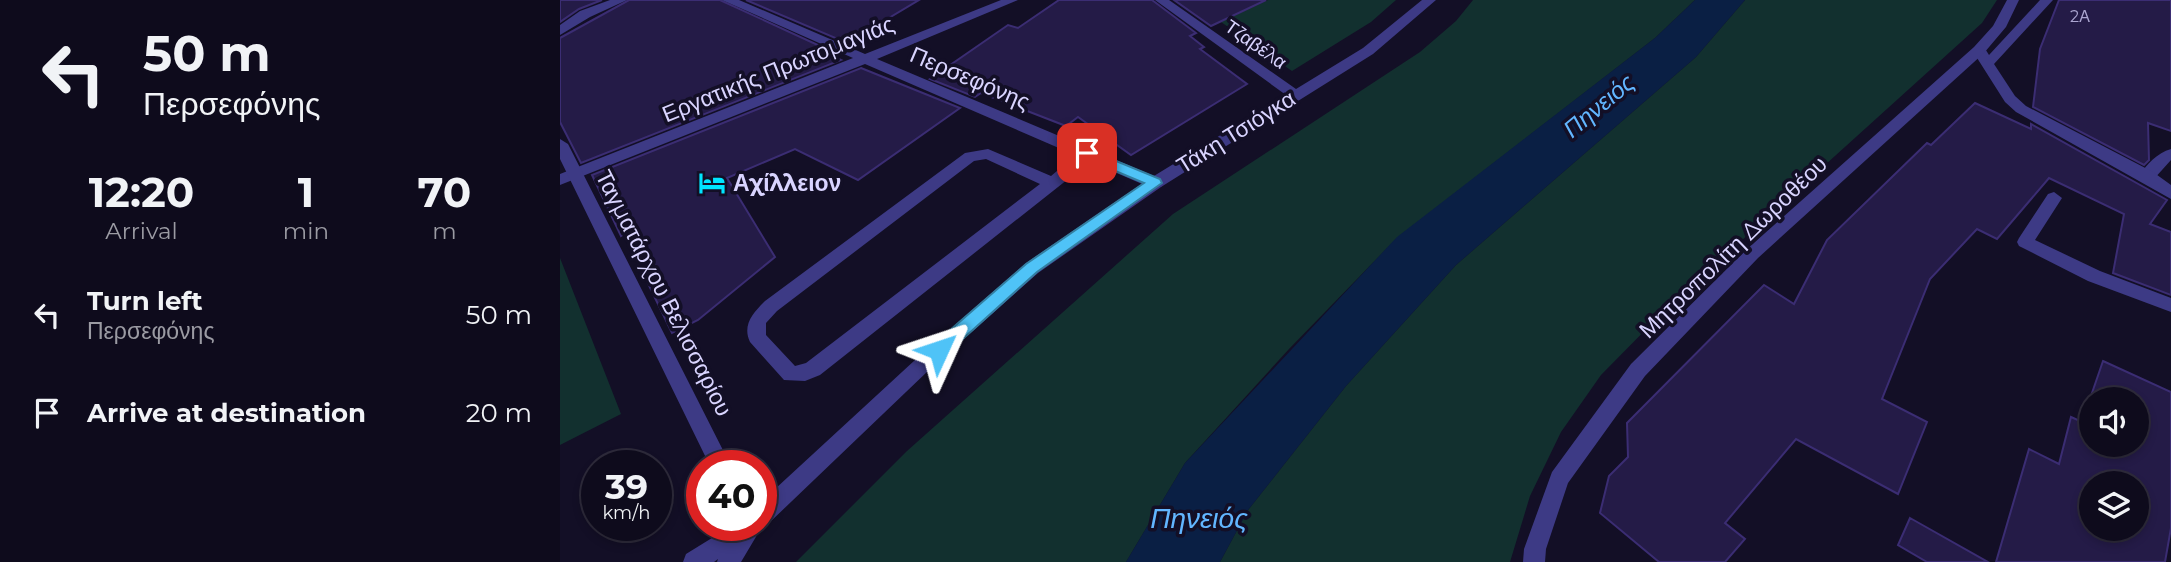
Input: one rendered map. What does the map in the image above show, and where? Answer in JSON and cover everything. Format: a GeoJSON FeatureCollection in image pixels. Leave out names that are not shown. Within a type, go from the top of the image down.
{"type":"FeatureCollection","features":[{"type":"Feature","properties":{"kind":"street"},"geometry":{"type":"LineString","coordinates":[[560,31],[585,14],[621,0]]}},
{"type":"Feature","properties":{"kind":"street","name":"Περσεφόνης"},"geometry":{"type":"LineString","coordinates":[[728,0],[1155,183]]}},
{"type":"Feature","properties":{"kind":"street","name":"Εργατικής Πρωτομαγιάς"},"geometry":{"type":"LineString","coordinates":[[567,177],[1012,0]]}},
{"type":"Feature","properties":{"kind":"street","name":"Τζαβέλα"},"geometry":{"type":"LineString","coordinates":[[1161,0],[1295,95]]}},
{"type":"Feature","properties":{"kind":"street","name":"Τάκη Τσιόγκα"},"geometry":{"type":"LineString","coordinates":[[777,501],[997,297],[1032,268],[1155,183],[1368,51],[1430,0]]}},
{"type":"Feature","properties":{"kind":"street","name":"Μητροπολίτη Δωροθέου"},"geometry":{"type":"LineString","coordinates":[[1983,57],[2013,0]]}},
{"type":"Feature","properties":{"kind":"street","name":"Μητροπολίτη Δωροθέου"},"geometry":{"type":"LineString","coordinates":[[1534,562],[1535,549],[1559,479],[1638,370],[1752,254],[1983,57],[2002,50],[2048,0]]}},
{"type":"Feature","properties":{"kind":"street"},"geometry":{"type":"LineString","coordinates":[[1983,57],[2010,99],[2021,109],[2147,176],[2171,193]]}},
{"type":"Feature","properties":{"kind":"street","name":"Ταγματάρχου Βελισσαρίου"},"geometry":{"type":"LineString","coordinates":[[560,144],[567,177],[712,450]]}},
{"type":"Feature","properties":{"kind":"street"},"geometry":{"type":"LineString","coordinates":[[1051,184],[988,154],[970,158],[771,306],[757,321],[757,337],[791,374],[806,373],[1051,184],[1087,153]]}},
{"type":"Feature","properties":{"kind":"street"},"geometry":{"type":"LineString","coordinates":[[2147,176],[2171,154]]}},
{"type":"Feature","properties":{"kind":"street"},"geometry":{"type":"LineString","coordinates":[[2054,198],[2025,242],[2094,276],[2171,305]]}},
{"type":"Feature","properties":{"kind":"street"},"geometry":{"type":"LineString","coordinates":[[694,562],[726,541]]}},
{"type":"Feature","properties":{"kind":"street"},"geometry":{"type":"LineString","coordinates":[[728,562],[741,541]]}},
{"type":"Feature","properties":{"kind":"green space"},"geometry":{"type":"Polygon","coordinates":[[[1268,0],[1396,0],[1371,22],[1292,71],[1221,22],[1268,0]]]}},
{"type":"Feature","properties":{"kind":"green space"},"geometry":{"type":"Polygon","coordinates":[[[1473,0],[1695,0],[1655,38],[1397,238],[1289,349],[1185,463],[1126,562],[796,562],[907,451],[1173,214],[1420,52],[1456,21],[1473,0]]]}},
{"type":"Feature","properties":{"kind":"green space"},"geometry":{"type":"Polygon","coordinates":[[[1745,0],[1997,0],[1982,23],[1667,308],[1601,375],[1561,432],[1530,496],[1510,562],[1220,562],[1248,510],[1346,386],[1456,265],[1696,57],[1745,0]]]}},
{"type":"Feature","properties":{"kind":"green space"},"geometry":{"type":"Polygon","coordinates":[[[560,258],[621,414],[560,445],[560,258]]]}},
{"type":"Feature","properties":{"kind":"water","name":"Πηνειός"},"geometry":{"type":"Polygon","coordinates":[[[1695,0],[1745,0],[1696,57],[1456,265],[1346,386],[1248,510],[1220,562],[1126,562],[1185,463],[1397,237],[1655,38],[1695,0]]]}},
{"type":"Feature","properties":{"kind":"building"},"geometry":{"type":"Polygon","coordinates":[[[560,0],[602,0],[579,9],[560,22],[560,0]]]}},
{"type":"Feature","properties":{"kind":"building"},"geometry":{"type":"Polygon","coordinates":[[[629,0],[720,0],[833,52],[828,54],[841,60],[581,163],[560,122],[560,38],[629,0]]]}},
{"type":"Feature","properties":{"kind":"building"},"geometry":{"type":"Polygon","coordinates":[[[746,0],[919,0],[847,43],[746,0]]]}},
{"type":"Feature","properties":{"kind":"building"},"geometry":{"type":"Polygon","coordinates":[[[1059,0],[1152,0],[1196,33],[1190,36],[1204,47],[1200,49],[1247,84],[1131,155],[1078,117],[1066,126],[981,93],[975,97],[930,79],[1008,25],[1018,28],[1059,0]]]}},
{"type":"Feature","properties":{"kind":"building"},"geometry":{"type":"Polygon","coordinates":[[[1174,0],[1266,0],[1211,26],[1174,0]]]}},
{"type":"Feature","properties":{"kind":"building"},"geometry":{"type":"Polygon","coordinates":[[[2059,0],[2171,0],[2171,131],[2148,123],[2149,160],[2144,165],[2033,107],[2040,49],[2059,0]]]}},
{"type":"Feature","properties":{"kind":"building"},"geometry":{"type":"Polygon","coordinates":[[[861,68],[960,108],[858,180],[795,149],[727,178],[775,257],[698,320],[672,333],[592,175],[861,68]]]}},
{"type":"Feature","properties":{"kind":"building"},"geometry":{"type":"Polygon","coordinates":[[[1975,103],[2031,129],[2031,124],[2167,200],[2150,224],[2171,232],[2171,295],[2113,273],[2124,214],[2049,178],[1997,239],[1977,229],[1930,279],[1882,399],[1927,422],[1898,494],[1796,439],[1725,523],[1745,539],[1725,562],[1659,562],[1600,513],[1609,476],[1628,457],[1627,423],[1764,285],[1794,304],[1827,240],[1927,143],[1931,145],[1975,103]]]}},
{"type":"Feature","properties":{"kind":"building"},"geometry":{"type":"Polygon","coordinates":[[[2103,361],[2171,392],[2171,528],[2165,562],[1996,562],[2029,449],[2059,464],[2071,417],[2079,421],[2079,457],[2149,457],[2149,387],[2094,387],[2103,361]]]}},
{"type":"Feature","properties":{"kind":"building"},"geometry":{"type":"Polygon","coordinates":[[[1910,518],[1988,562],[1927,562],[1898,545],[1910,518]]]}},
{"type":"Feature","properties":{"kind":"place","name":"Αχίλλειον"},"geometry":{"type":"Point","coordinates":[712,183]}},
{"type":"Feature","properties":{"kind":"route"},"geometry":{"type":"LineString","coordinates":[[939,350],[1032,268],[1155,183],[1087,153]]}}]}
